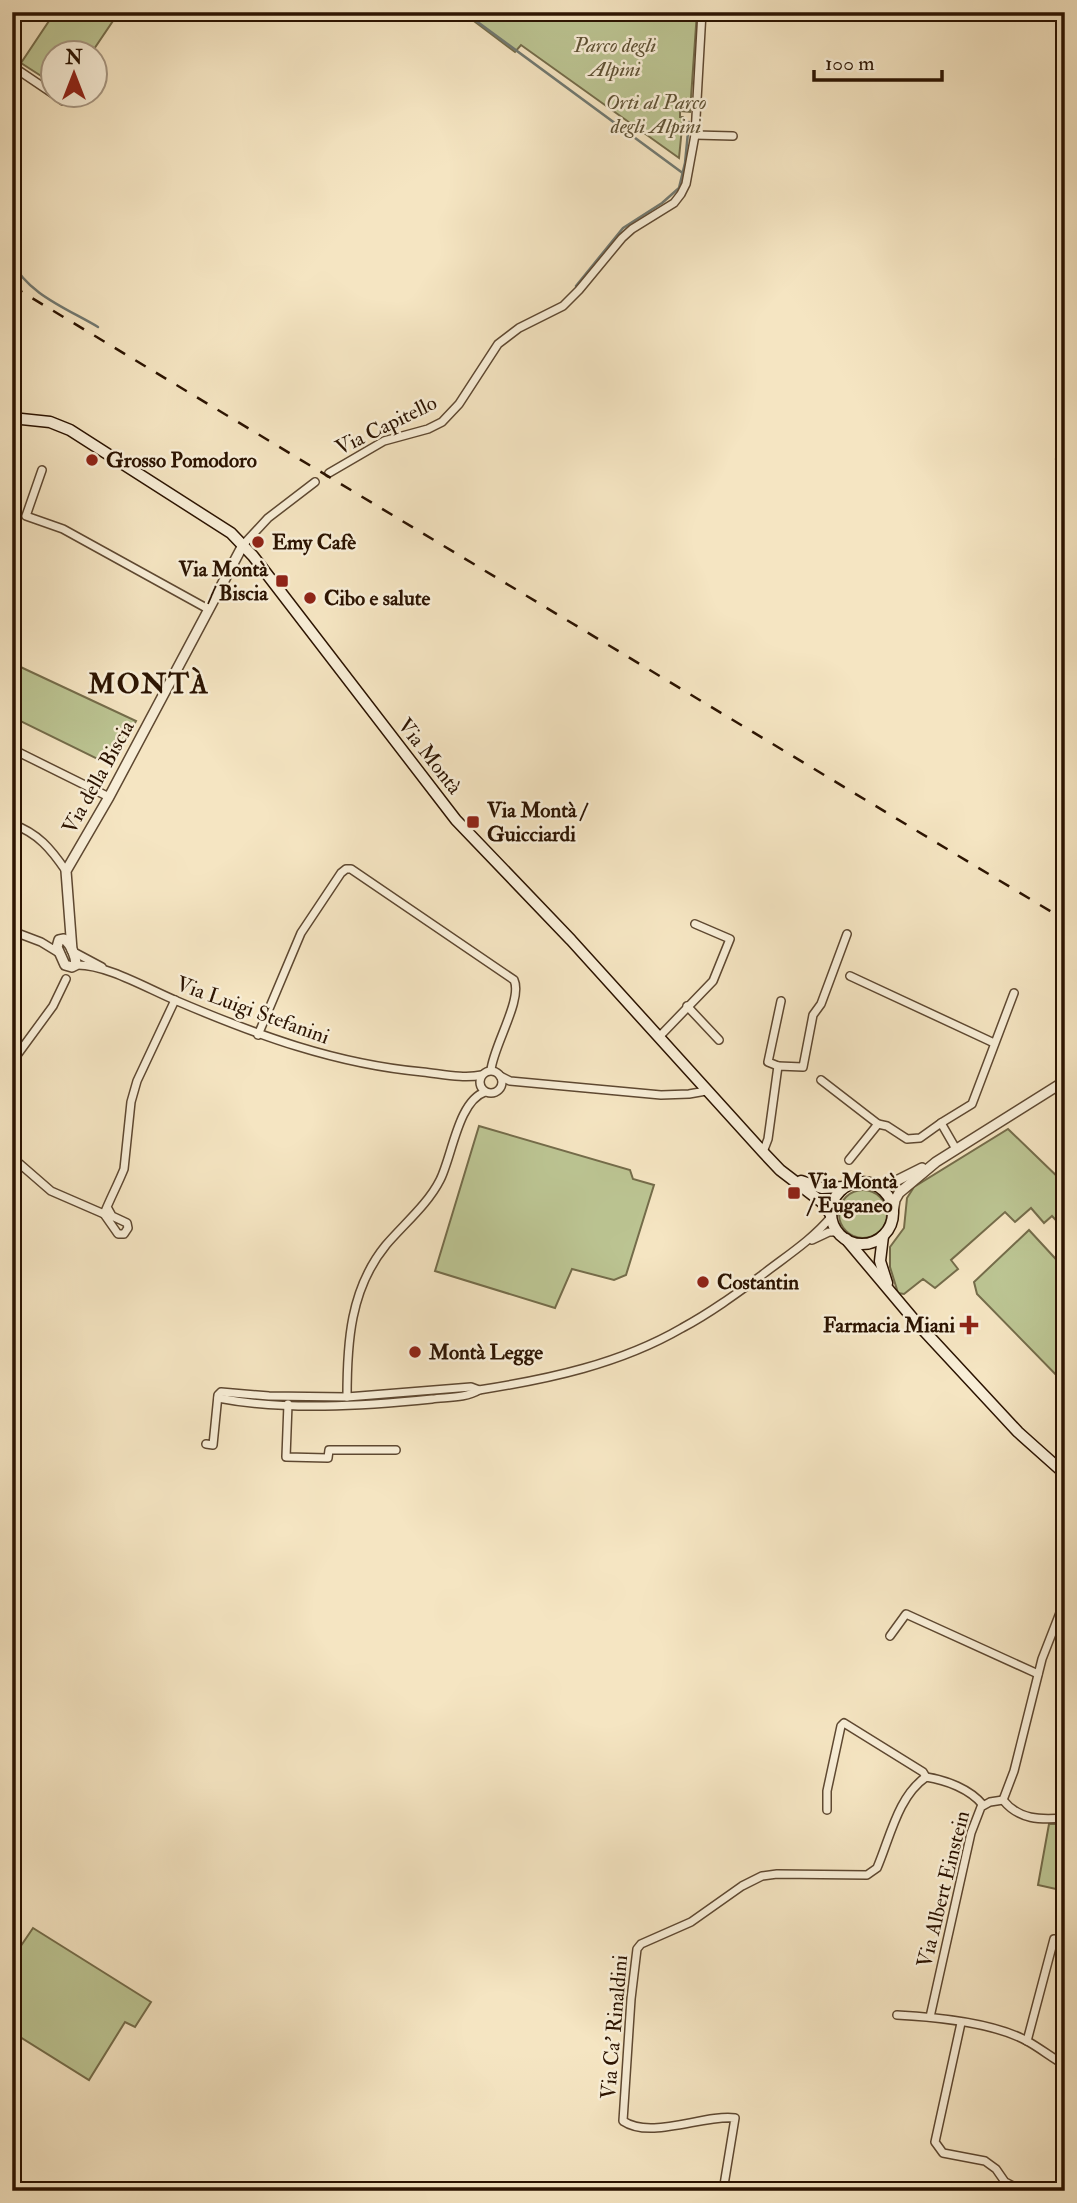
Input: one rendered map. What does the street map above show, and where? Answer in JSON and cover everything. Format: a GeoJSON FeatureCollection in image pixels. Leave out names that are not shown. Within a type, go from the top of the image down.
{"type":"FeatureCollection","features":[{"type":"Feature","properties":{"kind":"main road","name":"Via Montà"},"geometry":{"type":"LineString","coordinates":[[12,418],[50,422],[70,430],[231,533],[456,820],[659,1037],[762,1152],[823,1203],[837,1232]]}},
{"type":"Feature","properties":{"kind":"main road","name":"Via Montà"},"geometry":{"type":"LineString","coordinates":[[784,1173],[810,1186],[822,1188],[845,1187],[855,1183],[876,1185]]}},
{"type":"Feature","properties":{"kind":"main road"},"geometry":{"type":"LineString","coordinates":[[876,1185],[890,1199],[893,1213],[892,1222],[883,1236],[880,1261],[891,1293]]}},
{"type":"Feature","properties":{"kind":"main road"},"geometry":{"type":"LineString","coordinates":[[831,1216],[834,1199],[845,1187]]}},
{"type":"Feature","properties":{"kind":"main road"},"geometry":{"type":"LineString","coordinates":[[837,1232],[861,1255],[891,1293],[1018,1432],[1065,1474]]}},
{"type":"Feature","properties":{"kind":"main road"},"geometry":{"type":"LineString","coordinates":[[846,1239],[861,1244],[883,1236]]}},
{"type":"Feature","properties":{"kind":"street","name":"Via Capitello"},"geometry":{"type":"LineString","coordinates":[[329,473],[373,446],[428,429],[447,418],[498,344],[519,328],[563,306],[622,238],[674,203],[686,184],[695,135],[702,12]]}},
{"type":"Feature","properties":{"kind":"street"},"geometry":{"type":"LineString","coordinates":[[12,66],[38,84]]}},
{"type":"Feature","properties":{"kind":"street"},"geometry":{"type":"LineString","coordinates":[[695,135],[733,136]]}},
{"type":"Feature","properties":{"kind":"street"},"geometry":{"type":"LineString","coordinates":[[42,470],[26,516],[63,529],[208,609]]}},
{"type":"Feature","properties":{"kind":"street"},"geometry":{"type":"LineString","coordinates":[[243,545],[268,518],[315,482]]}},
{"type":"Feature","properties":{"kind":"street","name":"Via della Biscia"},"geometry":{"type":"LineString","coordinates":[[66,871],[243,545]]}},
{"type":"Feature","properties":{"kind":"street"},"geometry":{"type":"LineString","coordinates":[[12,749],[108,797]]}},
{"type":"Feature","properties":{"kind":"street"},"geometry":{"type":"LineString","coordinates":[[12,824],[40,838],[50,847],[66,871],[72,950]]}},
{"type":"Feature","properties":{"kind":"street"},"geometry":{"type":"LineString","coordinates":[[258,1034],[301,933],[333,883],[346,869],[351,869],[514,980],[515,996],[491,1070],[500,1076],[510,1081],[660,1095],[706,1091]]}},
{"type":"Feature","properties":{"kind":"street"},"geometry":{"type":"LineString","coordinates":[[60,954],[57,944],[70,920]]}},
{"type":"Feature","properties":{"kind":"street"},"geometry":{"type":"LineString","coordinates":[[659,1037],[713,981],[730,939],[695,924]]}},
{"type":"Feature","properties":{"kind":"street"},"geometry":{"type":"LineString","coordinates":[[12,931],[41,942],[60,954],[71,966]]}},
{"type":"Feature","properties":{"kind":"street"},"geometry":{"type":"LineString","coordinates":[[781,1002],[768,1062],[779,1066],[803,1067],[813,1015],[821,1004],[847,934]]}},
{"type":"Feature","properties":{"kind":"street"},"geometry":{"type":"LineString","coordinates":[[12,1062],[53,1006],[76,959],[66,940],[41,942]]}},
{"type":"Feature","properties":{"kind":"street","name":"Via Luigi Stefanini"},"geometry":{"type":"LineString","coordinates":[[72,950],[117,975],[258,1034],[350,1062],[463,1076],[482,1075],[491,1070]]}},
{"type":"Feature","properties":{"kind":"street","name":"Via Luigi Stefanini"},"geometry":{"type":"LineString","coordinates":[[71,966],[91,967],[117,975]]}},
{"type":"Feature","properties":{"kind":"street"},"geometry":{"type":"LineString","coordinates":[[850,976],[994,1043]]}},
{"type":"Feature","properties":{"kind":"street"},"geometry":{"type":"LineString","coordinates":[[821,1080],[878,1124],[887,1126],[902,1137],[914,1139],[972,1104],[1014,993]]}},
{"type":"Feature","properties":{"kind":"street"},"geometry":{"type":"LineString","coordinates":[[13,1158],[51,1191],[105,1210],[124,1169],[131,1102],[137,1081],[175,1000]]}},
{"type":"Feature","properties":{"kind":"street"},"geometry":{"type":"LineString","coordinates":[[687,1006],[719,1040]]}},
{"type":"Feature","properties":{"kind":"street"},"geometry":{"type":"LineString","coordinates":[[762,1152],[768,1139],[779,1066]]}},
{"type":"Feature","properties":{"kind":"street"},"geometry":{"type":"LineString","coordinates":[[348,1397],[351,1325],[366,1276],[377,1256],[439,1183],[449,1151],[471,1102],[482,1089],[479,1080],[482,1075]]}},
{"type":"Feature","properties":{"kind":"street","name":"Via Luigi Stefanini"},"geometry":{"type":"LineString","coordinates":[[463,1076],[482,1089]]}},
{"type":"Feature","properties":{"kind":"street"},"geometry":{"type":"LineString","coordinates":[[500,1076],[502,1085]]}},
{"type":"Feature","properties":{"kind":"street"},"geometry":{"type":"LineString","coordinates":[[482,1089],[495,1092],[510,1081]]}},
{"type":"Feature","properties":{"kind":"street"},"geometry":{"type":"LineString","coordinates":[[876,1185],[888,1185],[936,1162],[1065,1081]]}},
{"type":"Feature","properties":{"kind":"street"},"geometry":{"type":"LineString","coordinates":[[849,1160],[878,1124]]}},
{"type":"Feature","properties":{"kind":"street"},"geometry":{"type":"LineString","coordinates":[[941,1124],[957,1149]]}},
{"type":"Feature","properties":{"kind":"street"},"geometry":{"type":"LineString","coordinates":[[893,1213],[899,1192],[936,1162]]}},
{"type":"Feature","properties":{"kind":"street"},"geometry":{"type":"LineString","coordinates":[[218,1396],[288,1404],[379,1403],[471,1394],[479,1390],[584,1368],[643,1347],[702,1317],[801,1244],[831,1216]]}},
{"type":"Feature","properties":{"kind":"street"},"geometry":{"type":"LineString","coordinates":[[801,1244],[829,1232],[837,1232]]}},
{"type":"Feature","properties":{"kind":"street"},"geometry":{"type":"LineString","coordinates":[[12,1296],[16,1318],[12,1332]]}},
{"type":"Feature","properties":{"kind":"street"},"geometry":{"type":"LineString","coordinates":[[218,1396],[225,1392],[348,1397],[471,1387],[479,1390]]}},
{"type":"Feature","properties":{"kind":"street"},"geometry":{"type":"LineString","coordinates":[[269,1395],[288,1404]]}},
{"type":"Feature","properties":{"kind":"street"},"geometry":{"type":"LineString","coordinates":[[206,1444],[214,1445],[218,1396]]}},
{"type":"Feature","properties":{"kind":"street"},"geometry":{"type":"LineString","coordinates":[[288,1404],[300,1396]]}},
{"type":"Feature","properties":{"kind":"street"},"geometry":{"type":"LineString","coordinates":[[328,1405],[348,1397],[356,1400],[370,1399],[379,1403]]}},
{"type":"Feature","properties":{"kind":"street"},"geometry":{"type":"LineString","coordinates":[[288,1404],[286,1457],[328,1458],[328,1450],[396,1450]]}},
{"type":"Feature","properties":{"kind":"street","name":"Via Albert Einstein"},"geometry":{"type":"LineString","coordinates":[[930,2017],[971,1833],[983,1805],[1003,1800],[1014,1771],[1038,1674],[1065,1600]]}},
{"type":"Feature","properties":{"kind":"street"},"geometry":{"type":"LineString","coordinates":[[890,1636],[906,1614],[1038,1674]]}},
{"type":"Feature","properties":{"kind":"street"},"geometry":{"type":"LineString","coordinates":[[827,1810],[829,1782],[844,1723],[923,1772],[926,1777],[954,1785],[983,1805]]}},
{"type":"Feature","properties":{"kind":"street","name":"Via Ca' Rinaldini"},"geometry":{"type":"LineString","coordinates":[[723,2191],[736,2118],[650,2127],[623,2121],[637,1949],[641,1944],[691,1922],[742,1886],[762,1876],[867,1875],[877,1868],[905,1800],[916,1784],[926,1777]]}},
{"type":"Feature","properties":{"kind":"street"},"geometry":{"type":"LineString","coordinates":[[1003,1800],[1016,1813],[1028,1817],[1065,1818]]}},
{"type":"Feature","properties":{"kind":"street"},"geometry":{"type":"LineString","coordinates":[[1027,2041],[1054,1938],[1065,1941]]}},
{"type":"Feature","properties":{"kind":"street"},"geometry":{"type":"LineString","coordinates":[[897,2015],[930,2017],[1005,2031],[1027,2041],[1065,2066]]}},
{"type":"Feature","properties":{"kind":"street"},"geometry":{"type":"LineString","coordinates":[[961,2023],[935,2142],[943,2153],[985,2161],[996,2168],[1005,2182],[1023,2191]]}},
{"type":"Feature","properties":{"kind":"green space"},"geometry":{"type":"Polygon","coordinates":[[[55,12],[119,12],[101,38],[38,38],[38,74],[21,63],[55,12]]]}},
{"type":"Feature","properties":{"kind":"green space","name":"Parco degli Alpini"},"geometry":{"type":"Polygon","coordinates":[[[462,12],[697,12],[690,112],[680,111],[680,117],[683,117],[679,158],[521,45],[515,52],[462,12]]]}},
{"type":"Feature","properties":{"kind":"green space"},"geometry":{"type":"Polygon","coordinates":[[[12,663],[136,721],[112,766],[12,717],[12,663]]]}},
{"type":"Feature","properties":{"kind":"green space"},"geometry":{"type":"Polygon","coordinates":[[[479,1126],[630,1170],[633,1179],[654,1185],[626,1275],[614,1280],[572,1269],[555,1308],[435,1271],[479,1126]]]}},
{"type":"Feature","properties":{"kind":"green space"},"geometry":{"type":"Polygon","coordinates":[[[1008,1129],[1065,1184],[1065,1230],[1052,1216],[1044,1223],[1031,1208],[1015,1222],[1005,1212],[951,1260],[958,1269],[935,1288],[923,1279],[904,1294],[898,1293],[890,1267],[890,1247],[904,1228],[907,1198],[914,1187],[1008,1129]]]}},
{"type":"Feature","properties":{"kind":"green space"},"geometry":{"type":"Polygon","coordinates":[[[863,1190],[880,1197],[887,1214],[880,1231],[863,1238],[846,1231],[839,1214],[846,1197],[863,1190]]]}},
{"type":"Feature","properties":{"kind":"green space"},"geometry":{"type":"Polygon","coordinates":[[[1029,1230],[1065,1269],[1065,1384],[977,1294],[974,1282],[1029,1230]]]}},
{"type":"Feature","properties":{"kind":"green space"},"geometry":{"type":"Polygon","coordinates":[[[1049,1824],[1065,1824],[1065,1891],[1038,1885],[1049,1824]]]}},
{"type":"Feature","properties":{"kind":"green space"},"geometry":{"type":"Polygon","coordinates":[[[33,1928],[151,2002],[135,2027],[125,2022],[89,2080],[12,2032],[12,1959],[33,1928]]]}},
{"type":"Feature","properties":{"kind":"waterway"},"geometry":{"type":"LineString","coordinates":[[464,12],[684,174]]}},
{"type":"Feature","properties":{"kind":"waterway"},"geometry":{"type":"LineString","coordinates":[[576,286],[623,228],[662,203],[679,188],[685,163],[689,122]]}},
{"type":"Feature","properties":{"kind":"waterway"},"geometry":{"type":"LineString","coordinates":[[12,261],[19,273],[38,292],[98,327]]}},
{"type":"Feature","properties":{"kind":"waterway"},"geometry":{"type":"LineString","coordinates":[[1056,459],[1065,458]]}},
{"type":"Feature","properties":{"kind":"railway"},"geometry":{"type":"LineString","coordinates":[[12,286],[1065,920]]}},
{"type":"Feature","properties":{"kind":"place","name":"Grosso Pomodoro"},"geometry":{"type":"Point","coordinates":[92,460]}},
{"type":"Feature","properties":{"kind":"place","name":"Emy Cafè"},"geometry":{"type":"Point","coordinates":[258,542]}},
{"type":"Feature","properties":{"kind":"place","name":"Via Montà / Biscia"},"geometry":{"type":"Point","coordinates":[282,581]}},
{"type":"Feature","properties":{"kind":"place","name":"Cibo e salute"},"geometry":{"type":"Point","coordinates":[310,598]}},
{"type":"Feature","properties":{"kind":"place","name":"Via Montà / Guicciardi"},"geometry":{"type":"Point","coordinates":[473,822]}},
{"type":"Feature","properties":{"kind":"place","name":"Via Montà / Euganeo"},"geometry":{"type":"Point","coordinates":[794,1193]}},
{"type":"Feature","properties":{"kind":"place","name":"Costantin"},"geometry":{"type":"Point","coordinates":[703,1282]}},
{"type":"Feature","properties":{"kind":"place","name":"Farmacia Miani"},"geometry":{"type":"Point","coordinates":[969,1325]}},
{"type":"Feature","properties":{"kind":"place","name":"Montà Legge"},"geometry":{"type":"Point","coordinates":[415,1352]}},
{"type":"Feature","properties":{"kind":"district","name":"MONTÀ"},"geometry":{"type":"Point","coordinates":[149,683]}},
{"type":"Feature","properties":{"kind":"park label","name":"Orti al Parco degli Alpini"},"geometry":{"type":"Point","coordinates":[656,114]}}]}
